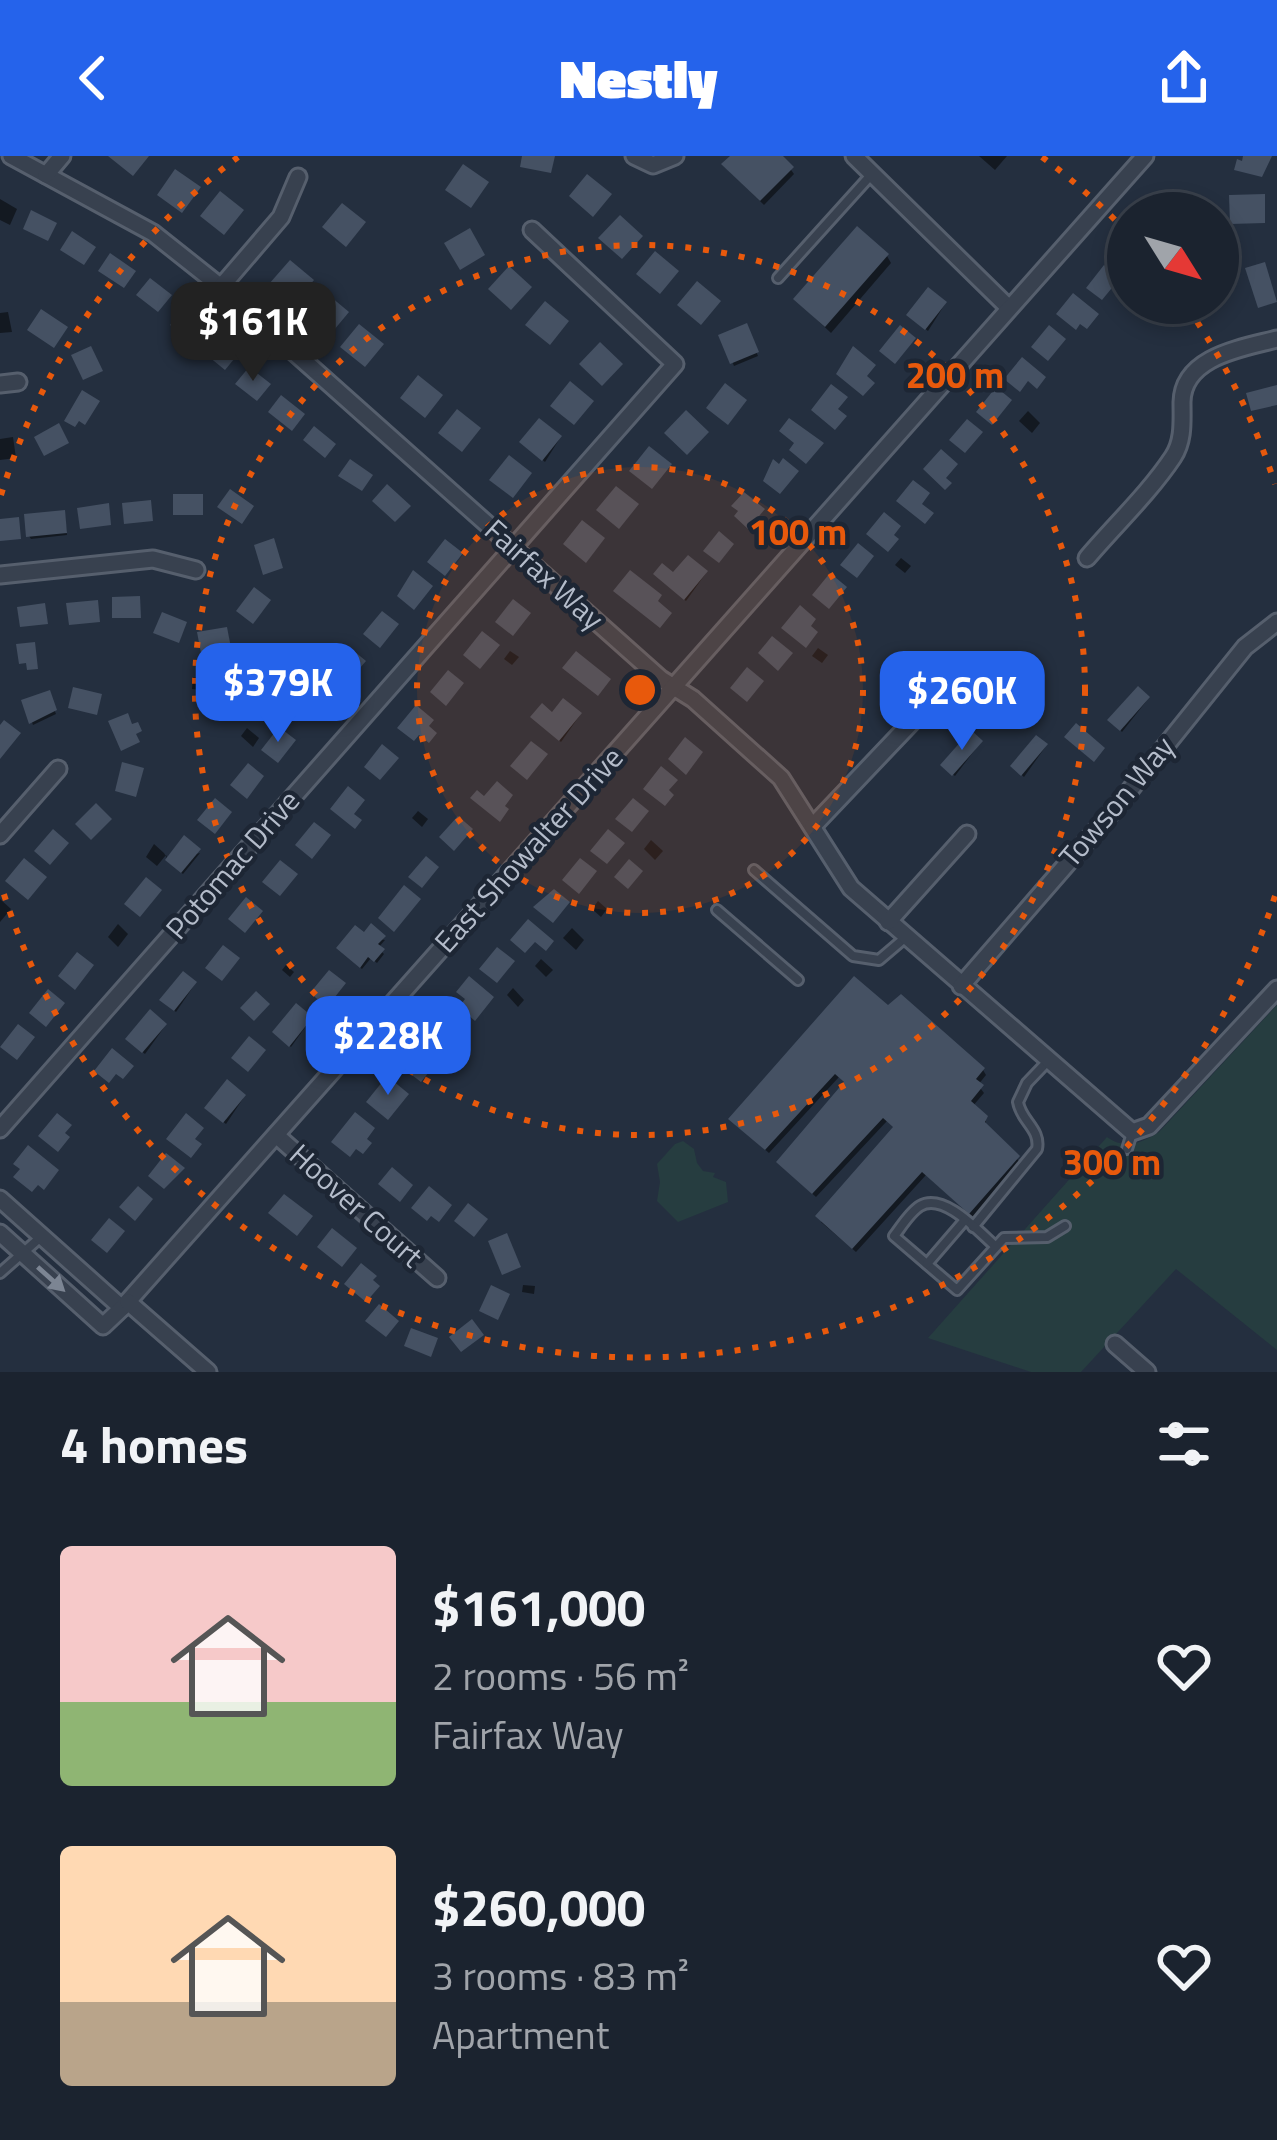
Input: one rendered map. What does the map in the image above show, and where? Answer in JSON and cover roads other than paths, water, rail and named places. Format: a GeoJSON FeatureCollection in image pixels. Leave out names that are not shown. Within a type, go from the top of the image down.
{"type":"FeatureCollection","features":[{"type":"Feature","properties":{"kind":"street","name":"Fairfax Way"},"geometry":{"type":"LineString","coordinates":[[11,156],[153,233],[221,286],[513,548],[759,755],[781,778],[850,888],[1137,1132]]}},
{"type":"Feature","properties":{"kind":"street"},"geometry":{"type":"LineString","coordinates":[[46,175],[62,156]]}},
{"type":"Feature","properties":{"kind":"street"},"geometry":{"type":"LineString","coordinates":[[634,156],[653,165],[675,156]]}},
{"type":"Feature","properties":{"kind":"street"},"geometry":{"type":"LineString","coordinates":[[854,156],[1008,307]]}},
{"type":"Feature","properties":{"kind":"street","name":"East Showalter Drive"},"geometry":{"type":"LineString","coordinates":[[23,1254],[103,1326],[125,1305],[1145,156]]}},
{"type":"Feature","properties":{"kind":"street"},"geometry":{"type":"LineString","coordinates":[[221,286],[281,217],[298,177]]}},
{"type":"Feature","properties":{"kind":"street","name":"Potomac Drive"},"geometry":{"type":"LineString","coordinates":[[0,1129],[675,364],[532,230]]}},
{"type":"Feature","properties":{"kind":"street"},"geometry":{"type":"LineString","coordinates":[[1087,558],[1173,457],[1182,431],[1182,393],[1198,369],[1212,359],[1277,339]]}},
{"type":"Feature","properties":{"kind":"street"},"geometry":{"type":"LineString","coordinates":[[0,575],[153,559],[196,570]]}},
{"type":"Feature","properties":{"kind":"street","name":"Towson Way"},"geometry":{"type":"LineString","coordinates":[[961,986],[1118,805],[1245,646],[1277,622]]}},
{"type":"Feature","properties":{"kind":"street"},"geometry":{"type":"LineString","coordinates":[[813,826],[946,686]]}},
{"type":"Feature","properties":{"kind":"street"},"geometry":{"type":"LineString","coordinates":[[0,835],[58,770]]}},
{"type":"Feature","properties":{"kind":"street"},"geometry":{"type":"LineString","coordinates":[[888,922],[967,834]]}},
{"type":"Feature","properties":{"kind":"street"},"geometry":{"type":"LineString","coordinates":[[1137,1132],[1277,989]]}},
{"type":"Feature","properties":{"kind":"street","name":"Hoover Court"},"geometry":{"type":"LineString","coordinates":[[276,1135],[436,1278]]}},
{"type":"Feature","properties":{"kind":"street"},"geometry":{"type":"LineString","coordinates":[[0,1199],[208,1372]]}},
{"type":"Feature","properties":{"kind":"street"},"geometry":{"type":"LineString","coordinates":[[0,1233],[23,1254]]}},
{"type":"Feature","properties":{"kind":"street"},"geometry":{"type":"LineString","coordinates":[[1115,1344],[1147,1372]]}},
{"type":"Feature","properties":{"kind":"lane"},"geometry":{"type":"LineString","coordinates":[[778,278],[872,174]]}},
{"type":"Feature","properties":{"kind":"lane"},"geometry":{"type":"LineString","coordinates":[[754,869],[853,956],[879,960],[906,938]]}},
{"type":"Feature","properties":{"kind":"lane"},"geometry":{"type":"LineString","coordinates":[[717,910],[798,980]]}},
{"type":"Feature","properties":{"kind":"lane"},"geometry":{"type":"LineString","coordinates":[[927,1264],[1037,1149],[1037,1134],[1022,1118],[1018,1102],[1048,1060]]}},
{"type":"Feature","properties":{"kind":"lane"},"geometry":{"type":"LineString","coordinates":[[1127,1149],[1137,1132]]}},
{"type":"Feature","properties":{"kind":"lane"},"geometry":{"type":"LineString","coordinates":[[995,1246],[932,1202],[914,1211],[894,1236],[957,1290],[995,1246],[1011,1236],[1048,1238],[1065,1226]]}},
{"type":"Feature","properties":{"kind":"lane"},"geometry":{"type":"LineString","coordinates":[[0,1273],[42,1236]]}}]}
